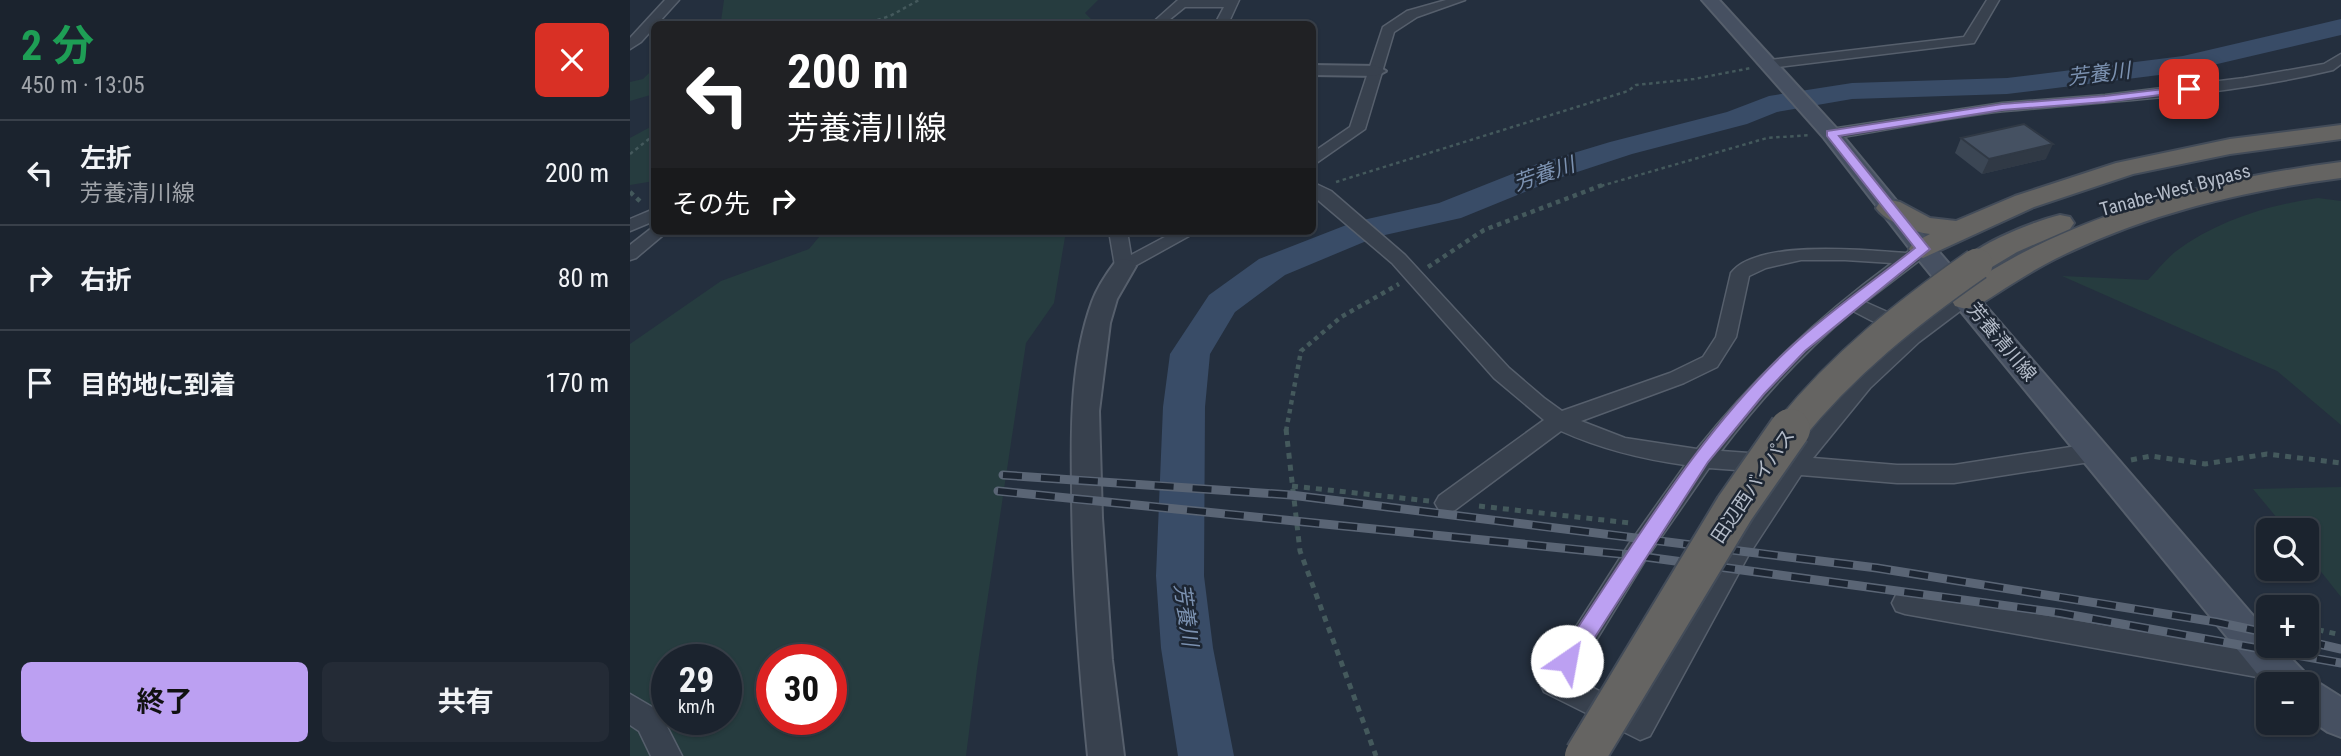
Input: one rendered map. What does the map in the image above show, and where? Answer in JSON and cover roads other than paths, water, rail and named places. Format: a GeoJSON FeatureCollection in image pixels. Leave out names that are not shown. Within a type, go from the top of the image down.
{"type":"FeatureCollection","features":[{"type":"Feature","properties":{"kind":"highway"},"geometry":{"type":"LineString","coordinates":[[1917,254],[2008,206],[2053,189],[2143,163],[2240,144],[2341,132]]}},
{"type":"Feature","properties":{"kind":"highway","name":"Tanabe-West Bypass"},"geometry":{"type":"LineString","coordinates":[[1977,264],[2042,230],[2132,197],[2230,172],[2341,157]]}},
{"type":"Feature","properties":{"kind":"highway"},"geometry":{"type":"LineString","coordinates":[[1966,299],[2043,253],[2147,210],[2240,185],[2341,170]]}},
{"type":"Feature","properties":{"kind":"highway"},"geometry":{"type":"LineString","coordinates":[[1890,208],[1923,225],[1959,230]]}},
{"type":"Feature","properties":{"kind":"highway","name":"田辺西バイパス"},"geometry":{"type":"LineString","coordinates":[[1585,756],[1738,502],[1780,442],[1834,380],[1876,339],[1923,300],[1977,264]]}},
{"type":"Feature","properties":{"kind":"main road","name":"芳養清川線"},"geometry":{"type":"LineString","coordinates":[[1710,0],[1828,130],[1890,208],[1917,254],[1966,299],[2281,672]]}},
{"type":"Feature","properties":{"kind":"main road"},"geometry":{"type":"LineString","coordinates":[[2319,703],[2341,719]]}},
{"type":"Feature","properties":{"kind":"street"},"geometry":{"type":"LineString","coordinates":[[652,21],[660,10],[673,0]]}},
{"type":"Feature","properties":{"kind":"street"},"geometry":{"type":"LineString","coordinates":[[1316,158],[1357,129],[1388,30],[1412,7],[1459,0]]}},
{"type":"Feature","properties":{"kind":"street"},"geometry":{"type":"LineString","coordinates":[[1773,68],[1969,40],[1993,0]]}},
{"type":"Feature","properties":{"kind":"street"},"geometry":{"type":"LineString","coordinates":[[1161,21],[1182,3],[1232,2],[1223,21]]}},
{"type":"Feature","properties":{"kind":"street"},"geometry":{"type":"LineString","coordinates":[[630,45],[651,23]]}},
{"type":"Feature","properties":{"kind":"street"},"geometry":{"type":"LineString","coordinates":[[1828,130],[2002,107],[2105,99],[2244,82],[2328,68],[2341,58]]}},
{"type":"Feature","properties":{"kind":"street"},"geometry":{"type":"LineString","coordinates":[[1316,70],[1377,71]]}},
{"type":"Feature","properties":{"kind":"street"},"geometry":{"type":"LineString","coordinates":[[1318,190],[1412,273],[1511,382],[1537,405],[1593,436],[1632,448],[1702,457],[1934,475],[2101,459]]}},
{"type":"Feature","properties":{"kind":"street"},"geometry":{"type":"LineString","coordinates":[[630,226],[651,216]]}},
{"type":"Feature","properties":{"kind":"street"},"geometry":{"type":"LineString","coordinates":[[630,254],[654,235]]}},
{"type":"Feature","properties":{"kind":"street"},"geometry":{"type":"LineString","coordinates":[[1119,235],[1124,266]]}},
{"type":"Feature","properties":{"kind":"street"},"geometry":{"type":"LineString","coordinates":[[1106,756],[1094,634],[1087,518],[1085,411],[1098,323],[1105,299],[1124,266],[1182,235]]}},
{"type":"Feature","properties":{"kind":"street"},"geometry":{"type":"LineString","coordinates":[[1447,503],[1560,420],[1677,378],[1710,362],[1726,338],[1740,274],[1760,261],[1812,254],[1917,254]]}},
{"type":"Feature","properties":{"kind":"street"},"geometry":{"type":"LineString","coordinates":[[1917,254],[1852,303],[1791,356],[1702,457],[1554,683],[1640,726],[1720,583],[1795,466],[1856,389],[1931,320],[1966,299]]}},
{"type":"Feature","properties":{"kind":"street"},"geometry":{"type":"LineString","coordinates":[[1852,303],[1885,319],[1907,341]]}},
{"type":"Feature","properties":{"kind":"street"},"geometry":{"type":"LineString","coordinates":[[1905,603],[2263,672]]}},
{"type":"Feature","properties":{"kind":"street"},"geometry":{"type":"LineString","coordinates":[[630,708],[649,721],[667,756]]}},
{"type":"Feature","properties":{"kind":"waterway","name":"芳養川"},"geometry":{"type":"LineString","coordinates":[[1206,756],[1187,648],[1180,576],[1184,407],[1190,354],[1222,304],[1272,267],[1366,229],[1449,211],[1548,171],[1621,148],[1737,118],[1769,105],[1852,91],[2007,86],[2183,64],[2282,43],[2341,27]]}},
{"type":"Feature","properties":{"kind":"railway"},"geometry":{"type":"LineString","coordinates":[[1003,475],[1291,495],[1877,568],[2256,630]]}},
{"type":"Feature","properties":{"kind":"railway"},"geometry":{"type":"LineString","coordinates":[[998,491],[1631,555],[2060,613],[2341,663]]}},
{"type":"Feature","properties":{"kind":"railway"},"geometry":{"type":"LineString","coordinates":[[2319,644],[2341,649]]}}]}
